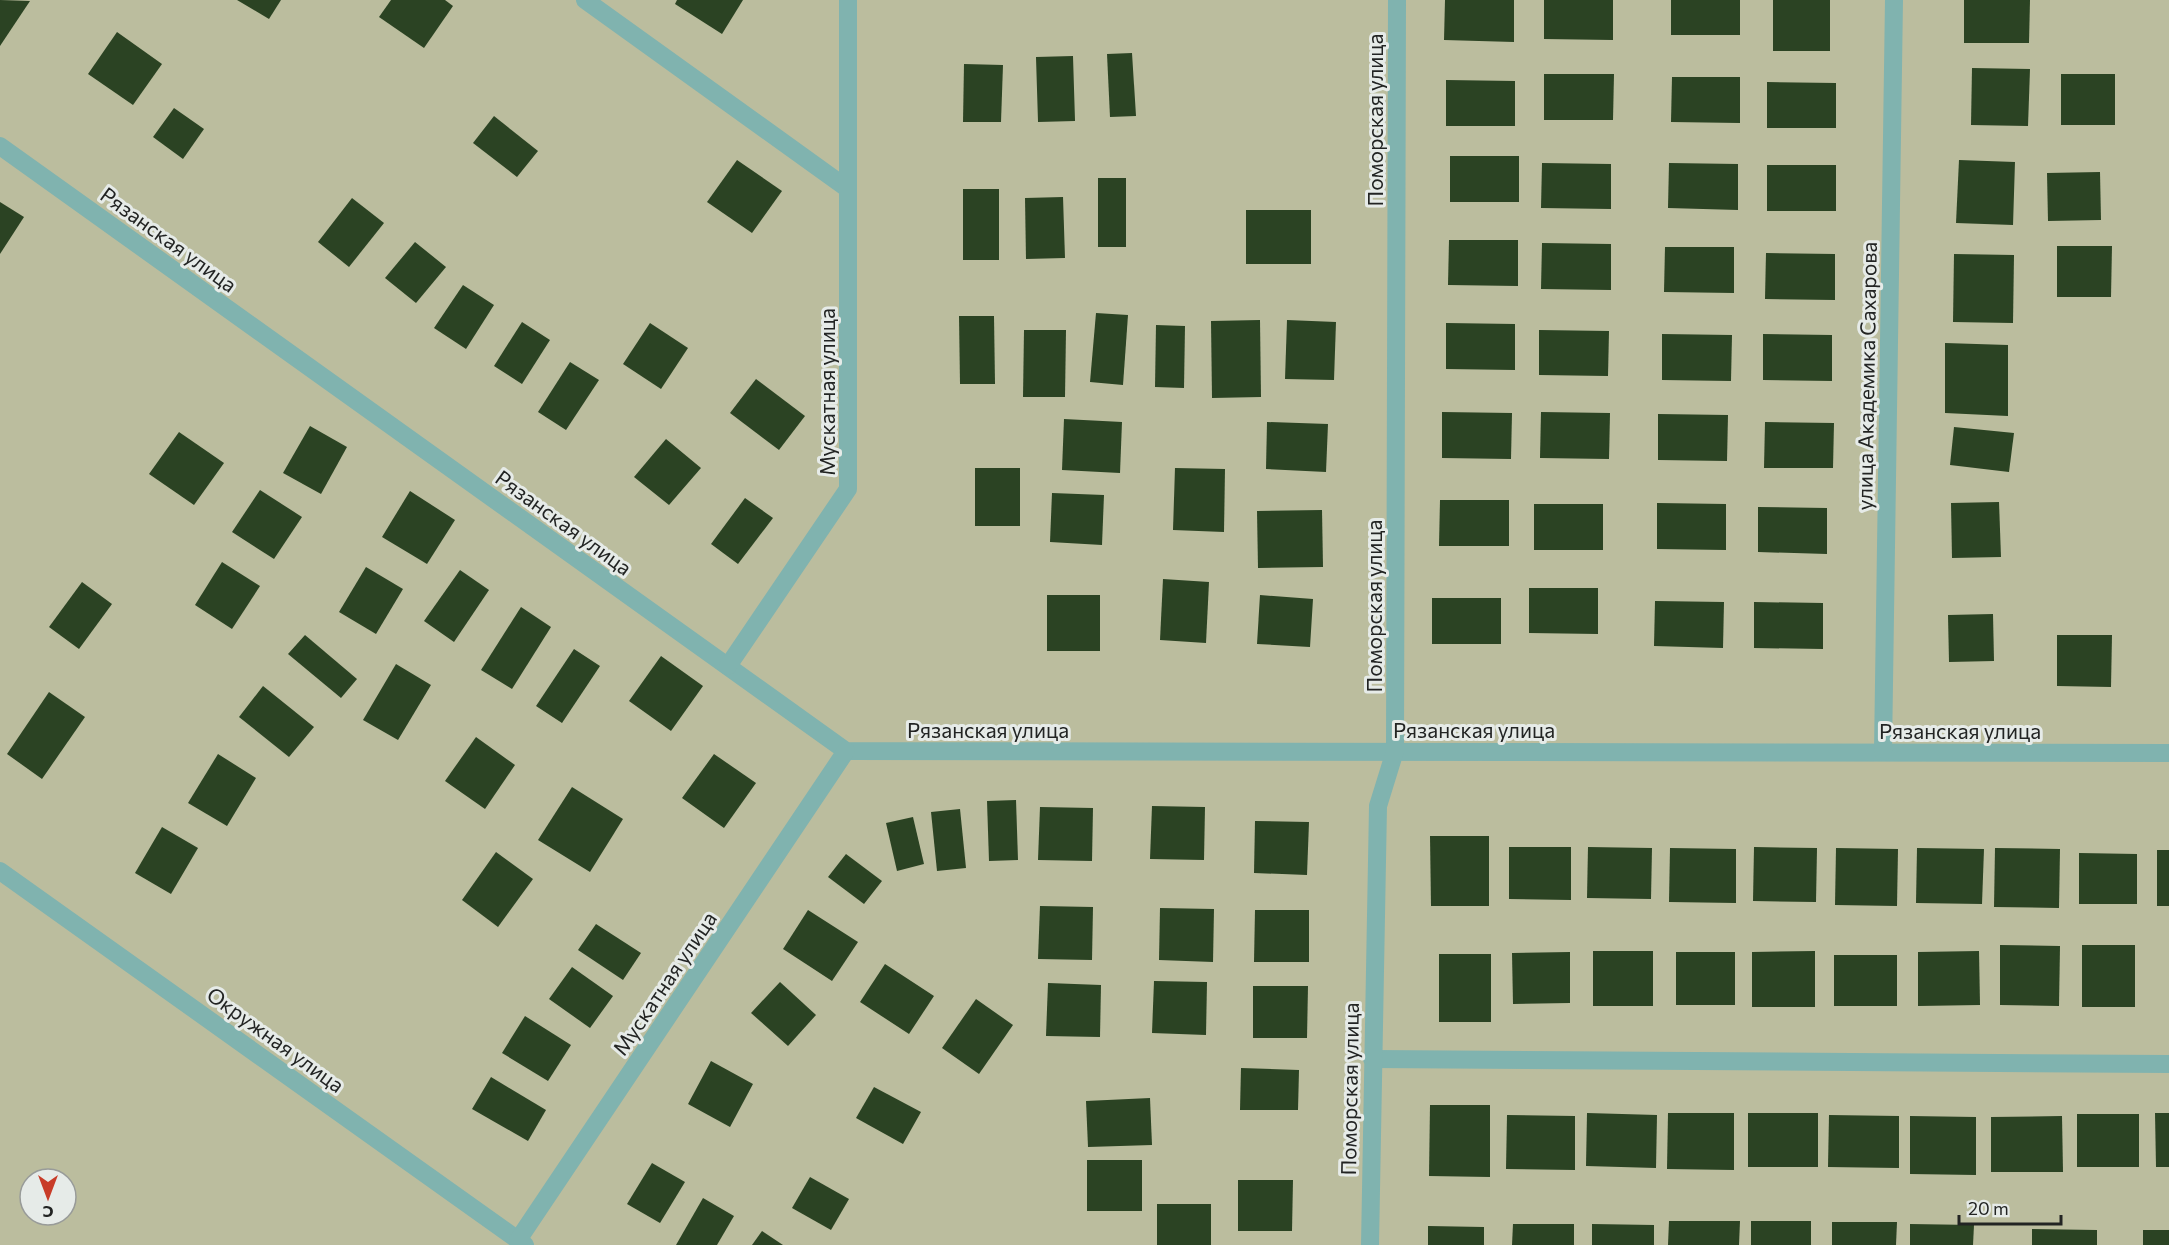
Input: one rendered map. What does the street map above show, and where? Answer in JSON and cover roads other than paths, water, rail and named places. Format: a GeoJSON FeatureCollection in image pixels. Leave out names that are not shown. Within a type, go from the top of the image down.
{"type":"FeatureCollection","features":[{"type":"Feature","properties":{"kind":"street"},"geometry":{"type":"LineString","coordinates":[[585,0],[848,189]]}},
{"type":"Feature","properties":{"kind":"street","name":"Мускатная улица"},"geometry":{"type":"LineString","coordinates":[[728,666],[848,489],[848,0]]}},
{"type":"Feature","properties":{"kind":"street","name":"Поморская улица"},"geometry":{"type":"LineString","coordinates":[[1370,1245],[1378,806],[1395,751],[1397,0]]}},
{"type":"Feature","properties":{"kind":"street","name":"улица Академика Сахарова"},"geometry":{"type":"LineString","coordinates":[[1883,752],[1894,0]]}},
{"type":"Feature","properties":{"kind":"street","name":"Рязанская улица"},"geometry":{"type":"LineString","coordinates":[[0,146],[846,751],[2169,753]]}},
{"type":"Feature","properties":{"kind":"street","name":"Мускатная улица"},"geometry":{"type":"LineString","coordinates":[[522,1243],[846,751]]}},
{"type":"Feature","properties":{"kind":"street","name":"Окружная улица"},"geometry":{"type":"LineString","coordinates":[[0,870],[522,1243]]}},
{"type":"Feature","properties":{"kind":"street"},"geometry":{"type":"LineString","coordinates":[[1372,1059],[2169,1064]]}}]}
